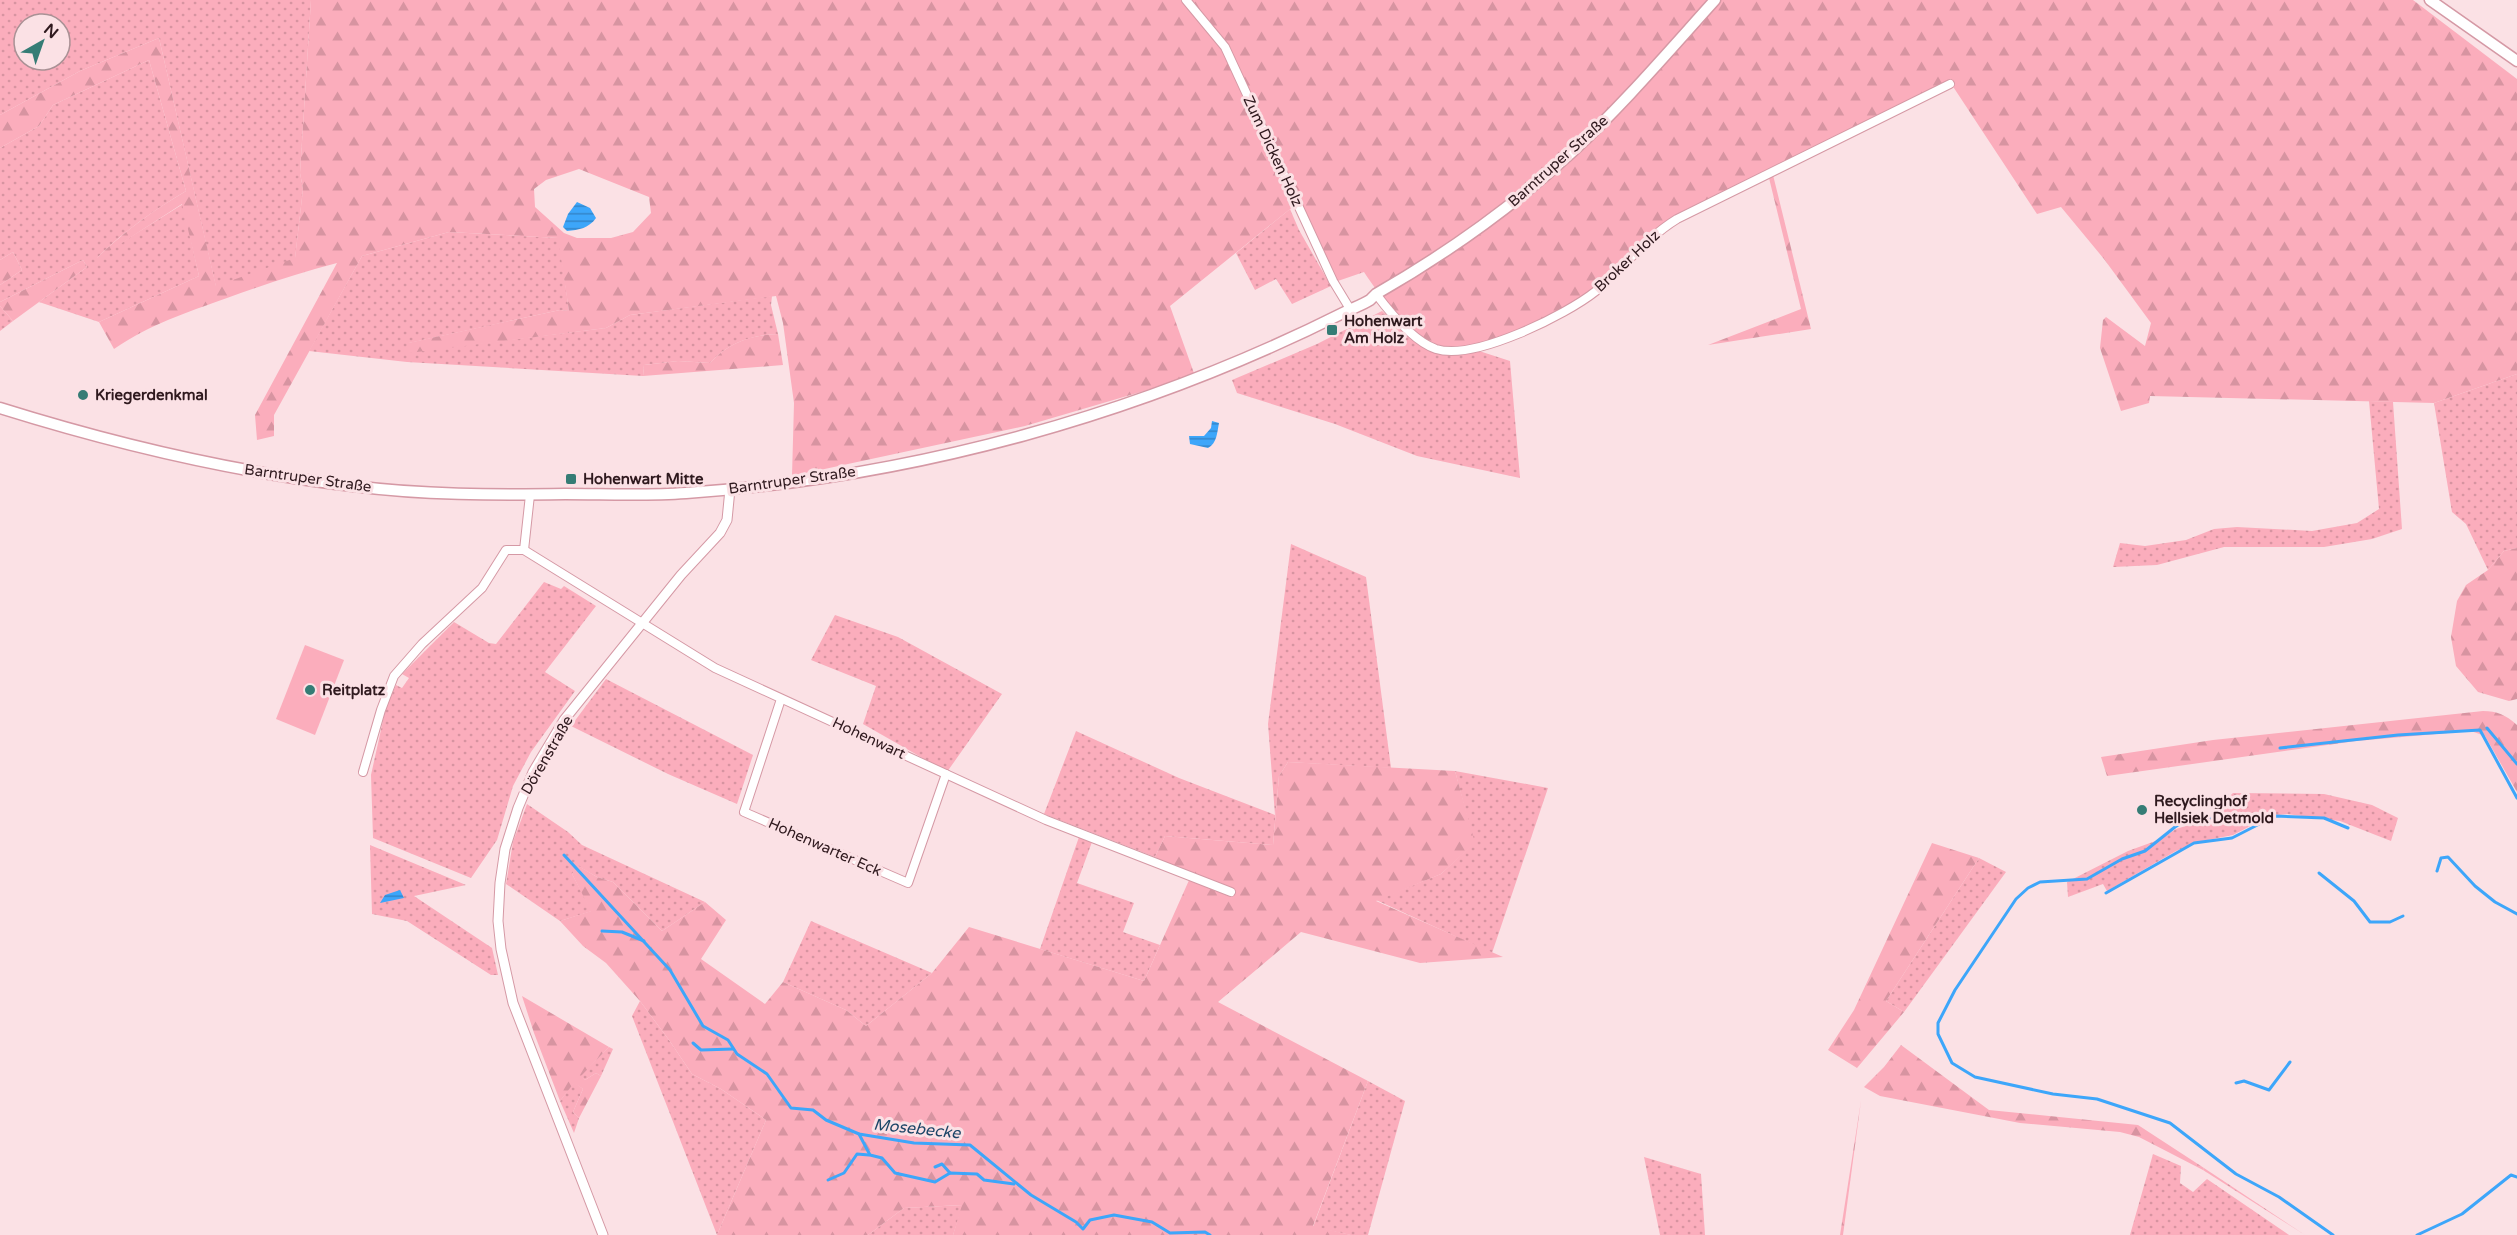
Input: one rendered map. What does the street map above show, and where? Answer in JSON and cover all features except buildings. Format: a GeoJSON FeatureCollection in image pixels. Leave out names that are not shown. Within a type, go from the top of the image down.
{"type":"FeatureCollection","features":[{"type":"Feature","properties":{"kind":"main road","name":"Barntruper Straße"},"geometry":{"type":"LineString","coordinates":[[0,408],[157,453],[280,476],[397,491],[530,495],[682,493],[790,482],[897,465],[982,446],[1066,423],[1144,398],[1226,367],[1350,309],[1368,296],[1376,294],[1457,244],[1544,177],[1610,115],[1715,0]]}},
{"type":"Feature","properties":{"kind":"main road"},"geometry":{"type":"LineString","coordinates":[[2430,0],[2517,62]]}},
{"type":"Feature","properties":{"kind":"street","name":"Zum Dicken Holz"},"geometry":{"type":"LineString","coordinates":[[1186,0],[1226,47],[1333,281],[1350,309]]}},
{"type":"Feature","properties":{"kind":"street","name":"Broker Holz"},"geometry":{"type":"LineString","coordinates":[[1376,294],[1413,334],[1435,348],[1471,349],[1506,338],[1581,302],[1657,231],[1677,219],[1950,84]]}},
{"type":"Feature","properties":{"kind":"street","name":"Dörenstraße"},"geometry":{"type":"LineString","coordinates":[[603,1235],[513,1003],[500,939],[499,890],[505,849],[533,772],[564,720],[642,622],[720,533],[729,514],[730,489]]}},
{"type":"Feature","properties":{"kind":"street"},"geometry":{"type":"LineString","coordinates":[[363,772],[385,697],[399,668],[482,588],[506,550],[524,550],[530,495]]}},
{"type":"Feature","properties":{"kind":"street","name":"Hohenwart"},"geometry":{"type":"LineString","coordinates":[[524,550],[715,668],[1046,820],[1231,892]]}},
{"type":"Feature","properties":{"kind":"street","name":"Hohenwarter Eck"},"geometry":{"type":"LineString","coordinates":[[781,699],[744,812],[908,884],[946,774]]}},
{"type":"Feature","properties":{"kind":"green space"},"geometry":{"type":"Polygon","coordinates":[[[0,0],[311,0],[300,173],[303,189],[295,259],[216,287],[159,38],[80,71],[0,115],[0,0]]]}},
{"type":"Feature","properties":{"kind":"green space"},"geometry":{"type":"Polygon","coordinates":[[[311,0],[2413,0],[2517,79],[2517,374],[2434,403],[2150,396],[2149,403],[2121,411],[2100,348],[2103,320],[2106,317],[2145,346],[2151,323],[2104,259],[2061,207],[2037,214],[1950,82],[1676,217],[1654,233],[1594,290],[1562,310],[1516,332],[1469,346],[1449,348],[1433,345],[1404,323],[1364,272],[1332,283],[1295,205],[1170,306],[1195,376],[1025,426],[792,476],[794,403],[783,323],[776,296],[630,315],[606,328],[409,353],[408,343],[560,310],[569,311],[558,238],[449,232],[362,256],[274,415],[274,436],[257,440],[255,415],[337,263],[183,314],[141,333],[114,349],[99,322],[199,276],[182,204],[94,261],[138,223],[186,191],[149,60],[53,105],[39,126],[0,148],[0,115],[80,71],[159,38],[216,286],[295,258],[303,189],[300,173],[311,0]],[[579,169],[546,180],[534,189],[535,207],[564,233],[577,238],[611,238],[633,232],[651,213],[649,197],[579,169]]]}},
{"type":"Feature","properties":{"kind":"green space"},"geometry":{"type":"Polygon","coordinates":[[[149,60],[186,191],[139,222],[97,258],[183,204],[199,276],[99,322],[39,302],[87,267],[83,260],[0,302],[0,285],[22,270],[13,252],[0,260],[0,148],[39,126],[53,105],[149,60]]]}},
{"type":"Feature","properties":{"kind":"green space"},"geometry":{"type":"Polygon","coordinates":[[[1773,175],[1811,329],[1708,345],[1801,309],[1769,178],[1773,175]]]}},
{"type":"Feature","properties":{"kind":"green space"},"geometry":{"type":"Polygon","coordinates":[[[1290,209],[1299,230],[1331,286],[1292,304],[1276,279],[1255,290],[1236,253],[1290,209]]]}},
{"type":"Feature","properties":{"kind":"green space"},"geometry":{"type":"Polygon","coordinates":[[[449,232],[559,238],[569,311],[560,310],[409,343],[409,352],[606,328],[630,315],[772,296],[771,305],[778,334],[741,341],[725,350],[710,363],[678,361],[644,365],[643,376],[407,362],[309,351],[362,256],[449,232]]]}},
{"type":"Feature","properties":{"kind":"green space"},"geometry":{"type":"Polygon","coordinates":[[[13,252],[22,270],[0,285],[0,260],[13,252]]]}},
{"type":"Feature","properties":{"kind":"green space"},"geometry":{"type":"Polygon","coordinates":[[[83,260],[87,267],[13,321],[0,306],[0,302],[83,260]]]}},
{"type":"Feature","properties":{"kind":"green space"},"geometry":{"type":"Polygon","coordinates":[[[0,306],[13,321],[0,331],[0,306]]]}},
{"type":"Feature","properties":{"kind":"green space"},"geometry":{"type":"Polygon","coordinates":[[[1382,311],[1421,344],[1476,350],[1510,361],[1520,478],[1417,456],[1335,424],[1237,393],[1232,380],[1317,344],[1382,311]]]}},
{"type":"Feature","properties":{"kind":"green space"},"geometry":{"type":"Polygon","coordinates":[[[778,334],[783,365],[643,376],[644,365],[678,361],[710,363],[725,350],[741,341],[778,334]]]}},
{"type":"Feature","properties":{"kind":"green space"},"geometry":{"type":"Polygon","coordinates":[[[2517,374],[2517,548],[2504,551],[2488,570],[2466,524],[2452,512],[2434,403],[2517,374]]]}},
{"type":"Feature","properties":{"kind":"green space"},"geometry":{"type":"Polygon","coordinates":[[[2369,401],[2393,402],[2402,529],[2372,539],[2324,547],[2224,547],[2157,565],[2113,567],[2120,543],[2145,546],[2186,540],[2214,529],[2237,527],[2312,531],[2357,523],[2379,509],[2369,401]]]}},
{"type":"Feature","properties":{"kind":"green space"},"geometry":{"type":"Polygon","coordinates":[[[1291,544],[1366,577],[1391,768],[1288,762],[1279,776],[1273,845],[1165,836],[1155,857],[1044,814],[1076,731],[1179,778],[1275,815],[1268,724],[1291,544]]]}},
{"type":"Feature","properties":{"kind":"green space"},"geometry":{"type":"Polygon","coordinates":[[[2517,548],[2517,699],[2509,701],[2478,692],[2456,666],[2451,637],[2457,601],[2466,585],[2488,570],[2504,551],[2517,548]]]}},
{"type":"Feature","properties":{"kind":"green space"},"geometry":{"type":"Polygon","coordinates":[[[544,582],[561,589],[564,586],[596,606],[545,672],[575,691],[531,752],[513,786],[497,840],[471,878],[373,838],[371,775],[386,707],[396,685],[402,688],[409,678],[402,674],[454,622],[489,643],[496,644],[544,582]]]}},
{"type":"Feature","properties":{"kind":"green space"},"geometry":{"type":"Polygon","coordinates":[[[835,615],[898,637],[1002,694],[947,772],[863,724],[876,686],[811,660],[835,615]]]}},
{"type":"Feature","properties":{"kind":"green space","name":"Reitplatz"},"geometry":{"type":"Polygon","coordinates":[[[305,645],[344,660],[315,735],[276,719],[305,645]]]}},
{"type":"Feature","properties":{"kind":"green space"},"geometry":{"type":"Polygon","coordinates":[[[606,679],[753,755],[737,804],[668,774],[571,726],[606,679]]]}},
{"type":"Feature","properties":{"kind":"green space"},"geometry":{"type":"Polygon","coordinates":[[[2483,711],[2501,714],[2517,725],[2517,792],[2485,736],[2471,731],[2356,741],[2107,776],[2101,757],[2213,740],[2483,711]]]}},
{"type":"Feature","properties":{"kind":"green space"},"geometry":{"type":"Polygon","coordinates":[[[1288,762],[1455,771],[1475,843],[1441,874],[1376,901],[1503,957],[1420,963],[1301,932],[1218,1002],[1368,1081],[1313,1226],[1351,1235],[953,1235],[962,1205],[904,1208],[868,1235],[717,1235],[766,1120],[721,1089],[692,1074],[640,1001],[606,963],[583,946],[560,921],[591,911],[572,874],[577,865],[597,877],[613,882],[662,931],[705,902],[726,920],[701,959],[765,1004],[783,982],[846,1010],[866,1026],[932,973],[969,927],[1144,981],[1190,878],[1155,857],[1165,836],[1273,845],[1279,776],[1288,762]]]}},
{"type":"Feature","properties":{"kind":"green space"},"geometry":{"type":"Polygon","coordinates":[[[1455,771],[1548,788],[1492,953],[1376,900],[1441,874],[1474,843],[1455,771]]]}},
{"type":"Feature","properties":{"kind":"green space"},"geometry":{"type":"Polygon","coordinates":[[[2233,793],[2324,794],[2372,805],[2398,818],[2391,841],[2340,821],[2287,814],[2270,816],[2233,835],[2198,842],[2176,851],[2107,891],[2103,884],[2068,897],[2067,882],[2128,851],[2161,839],[2176,829],[2205,820],[2233,793]]]}},
{"type":"Feature","properties":{"kind":"green space"},"geometry":{"type":"Polygon","coordinates":[[[527,804],[568,832],[582,845],[705,902],[662,931],[613,882],[597,877],[578,866],[572,874],[592,911],[560,921],[506,884],[513,842],[527,804]]]}},
{"type":"Feature","properties":{"kind":"green space"},"geometry":{"type":"Polygon","coordinates":[[[1079,837],[1092,842],[1077,883],[1134,903],[1123,932],[1160,945],[1144,981],[1040,949],[1079,837]]]}},
{"type":"Feature","properties":{"kind":"green space"},"geometry":{"type":"Polygon","coordinates":[[[1932,843],[1979,858],[1886,1001],[1904,1012],[1857,1068],[1828,1050],[1854,1010],[1932,843]]]}},
{"type":"Feature","properties":{"kind":"green space"},"geometry":{"type":"Polygon","coordinates":[[[370,845],[466,885],[414,896],[492,948],[498,975],[491,975],[407,921],[372,914],[370,845]]]}},
{"type":"Feature","properties":{"kind":"green space"},"geometry":{"type":"Polygon","coordinates":[[[1979,858],[2006,872],[1904,1012],[1886,1001],[1979,858]]]}},
{"type":"Feature","properties":{"kind":"green space"},"geometry":{"type":"Polygon","coordinates":[[[811,921],[932,973],[866,1026],[846,1010],[783,982],[811,921]]]}},
{"type":"Feature","properties":{"kind":"green space"},"geometry":{"type":"Polygon","coordinates":[[[522,996],[609,1047],[581,1076],[585,1080],[596,1073],[601,1076],[579,1118],[573,1112],[583,1089],[574,1083],[560,1101],[522,996]]]}},
{"type":"Feature","properties":{"kind":"green space"},"geometry":{"type":"Polygon","coordinates":[[[640,1001],[692,1074],[721,1089],[766,1120],[717,1235],[632,1016],[640,1001]]]}},
{"type":"Feature","properties":{"kind":"green space"},"geometry":{"type":"Polygon","coordinates":[[[1901,1045],[1989,1110],[2138,1125],[2204,1168],[2203,1170],[2139,1137],[2120,1132],[2020,1123],[1880,1096],[1864,1087],[1901,1045]]]}},
{"type":"Feature","properties":{"kind":"green space"},"geometry":{"type":"Polygon","coordinates":[[[609,1047],[613,1049],[601,1076],[596,1073],[585,1080],[580,1076],[609,1047]]]}},
{"type":"Feature","properties":{"kind":"green space"},"geometry":{"type":"Polygon","coordinates":[[[1368,1081],[1405,1101],[1368,1235],[1351,1235],[1313,1227],[1368,1081]]]}},
{"type":"Feature","properties":{"kind":"green space"},"geometry":{"type":"Polygon","coordinates":[[[574,1082],[583,1089],[573,1112],[579,1118],[574,1133],[560,1101],[574,1082]]]}},
{"type":"Feature","properties":{"kind":"green space"},"geometry":{"type":"Polygon","coordinates":[[[1861,1101],[1843,1235],[1840,1235],[1861,1101]]]}},
{"type":"Feature","properties":{"kind":"green space"},"geometry":{"type":"Polygon","coordinates":[[[2153,1154],[2181,1166],[2180,1183],[2193,1192],[2207,1179],[2289,1235],[2130,1235],[2153,1154]]]}},
{"type":"Feature","properties":{"kind":"green space"},"geometry":{"type":"Polygon","coordinates":[[[1644,1157],[1701,1174],[1705,1235],[1660,1235],[1644,1157]]]}},
{"type":"Feature","properties":{"kind":"green space"},"geometry":{"type":"Polygon","coordinates":[[[2204,1168],[2305,1235],[2203,1170],[2204,1168]]]}},
{"type":"Feature","properties":{"kind":"green space"},"geometry":{"type":"Polygon","coordinates":[[[963,1205],[953,1235],[868,1235],[904,1208],[963,1205]]]}},
{"type":"Feature","properties":{"kind":"water"},"geometry":{"type":"Polygon","coordinates":[[[577,202],[590,208],[596,218],[583,228],[567,231],[563,227],[568,214],[577,202]]]}},
{"type":"Feature","properties":{"kind":"water"},"geometry":{"type":"Polygon","coordinates":[[[1212,421],[1219,423],[1211,446],[1208,448],[1190,444],[1189,436],[1204,436],[1211,428],[1212,421]]]}},
{"type":"Feature","properties":{"kind":"water"},"geometry":{"type":"Polygon","coordinates":[[[400,890],[404,898],[380,903],[385,895],[400,890]]]}},
{"type":"Feature","properties":{"kind":"waterway"},"geometry":{"type":"LineString","coordinates":[[2487,728],[2517,764]]}},
{"type":"Feature","properties":{"kind":"waterway"},"geometry":{"type":"LineString","coordinates":[[2280,748],[2398,735],[2480,730],[2517,798]]}},
{"type":"Feature","properties":{"kind":"waterway"},"geometry":{"type":"LineString","coordinates":[[2228,796],[2213,817],[2190,818],[2145,851],[2122,859],[2087,879],[2040,882],[2028,888],[2016,899],[1955,990],[1938,1023],[1938,1034],[1952,1063],[1975,1077],[2053,1094],[2097,1099],[2170,1123],[2236,1174],[2279,1197],[2333,1235]]}},
{"type":"Feature","properties":{"kind":"waterway"},"geometry":{"type":"LineString","coordinates":[[2106,893],[2194,843],[2232,838],[2275,816],[2324,818],[2348,828]]}},
{"type":"Feature","properties":{"kind":"waterway","name":"Mosebecke"},"geometry":{"type":"LineString","coordinates":[[564,855],[670,970],[703,1026],[728,1040],[737,1054],[767,1074],[791,1108],[813,1110],[826,1120],[859,1134],[914,1143],[970,1145],[1031,1195],[1076,1222],[1083,1229],[1090,1220],[1114,1215],[1152,1222],[1170,1233],[1205,1232],[1210,1235]]}},
{"type":"Feature","properties":{"kind":"waterway"},"geometry":{"type":"LineString","coordinates":[[2437,871],[2441,858],[2448,857],[2475,886],[2495,902],[2517,914]]}},
{"type":"Feature","properties":{"kind":"waterway"},"geometry":{"type":"LineString","coordinates":[[2319,873],[2354,901],[2370,922],[2390,922],[2403,916]]}},
{"type":"Feature","properties":{"kind":"waterway"},"geometry":{"type":"LineString","coordinates":[[602,931],[622,932],[644,941]]}},
{"type":"Feature","properties":{"kind":"waterway"},"geometry":{"type":"LineString","coordinates":[[693,1043],[701,1050],[733,1049]]}},
{"type":"Feature","properties":{"kind":"waterway"},"geometry":{"type":"LineString","coordinates":[[2236,1083],[2244,1081],[2269,1090],[2290,1062]]}},
{"type":"Feature","properties":{"kind":"waterway"},"geometry":{"type":"LineString","coordinates":[[859,1134],[870,1155],[882,1158],[895,1173],[935,1182],[950,1173],[977,1174],[984,1180],[1014,1184]]}},
{"type":"Feature","properties":{"kind":"waterway"},"geometry":{"type":"LineString","coordinates":[[828,1180],[844,1173],[857,1154],[869,1155]]}},
{"type":"Feature","properties":{"kind":"waterway"},"geometry":{"type":"LineString","coordinates":[[935,1167],[942,1164],[950,1173]]}},
{"type":"Feature","properties":{"kind":"waterway"},"geometry":{"type":"LineString","coordinates":[[2417,1235],[2462,1214],[2511,1175],[2517,1177]]}},
{"type":"Feature","properties":{"kind":"place","name":"Hohenwart Am Holz"},"geometry":{"type":"Point","coordinates":[1332,330]}},
{"type":"Feature","properties":{"kind":"place","name":"Kriegerdenkmal"},"geometry":{"type":"Point","coordinates":[83,395]}},
{"type":"Feature","properties":{"kind":"place","name":"Hohenwart Mitte"},"geometry":{"type":"Point","coordinates":[571,479]}},
{"type":"Feature","properties":{"kind":"place","name":"Reitplatz"},"geometry":{"type":"Point","coordinates":[310,690]}},
{"type":"Feature","properties":{"kind":"place","name":"Recyclinghof Hellsiek Detmold"},"geometry":{"type":"Point","coordinates":[2142,810]}}]}
